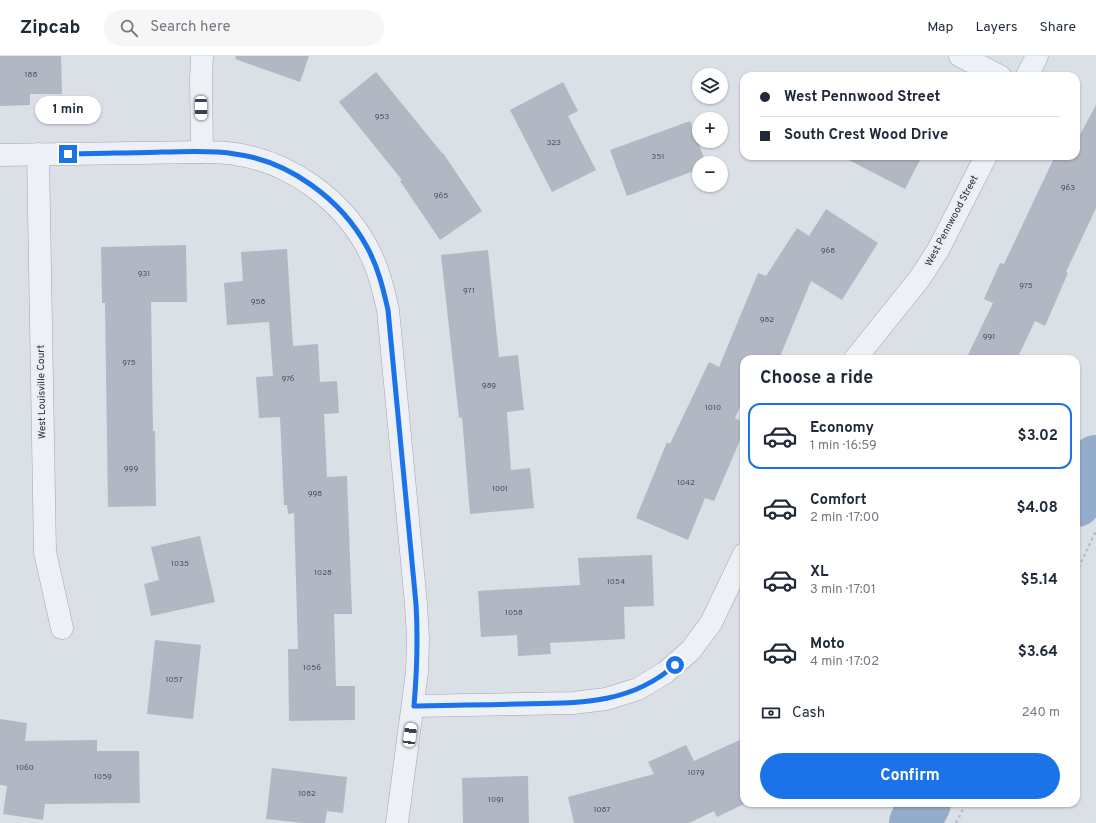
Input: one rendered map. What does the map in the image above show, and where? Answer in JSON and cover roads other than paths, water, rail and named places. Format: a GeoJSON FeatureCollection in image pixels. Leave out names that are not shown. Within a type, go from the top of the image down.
{"type":"FeatureCollection","features":[{"type":"Feature","properties":{"kind":"street"},"geometry":{"type":"LineString","coordinates":[[202,56],[202,152]]}},
{"type":"Feature","properties":{"kind":"street"},"geometry":{"type":"LineString","coordinates":[[960,56],[992,72]]}},
{"type":"Feature","properties":{"kind":"street"},"geometry":{"type":"LineString","coordinates":[[1029,72],[1037,56]]}},
{"type":"Feature","properties":{"kind":"street"},"geometry":{"type":"LineString","coordinates":[[0,155],[202,152],[236,154],[268,162],[298,177],[326,196],[348,220],[367,247],[380,278],[388,310],[416,604],[418,672],[397,823]]}},
{"type":"Feature","properties":{"kind":"street","name":"West Louisville Court"},"geometry":{"type":"LineString","coordinates":[[38,154],[45,552],[62,628]]}},
{"type":"Feature","properties":{"kind":"street","name":"West Pennwood Street"},"geometry":{"type":"LineString","coordinates":[[858,355],[920,278],[938,250],[984,160]]}},
{"type":"Feature","properties":{"kind":"street"},"geometry":{"type":"LineString","coordinates":[[414,706],[573,703],[606,699],[638,689],[666,672],[691,650],[711,623],[740,562]]}},
{"type":"Feature","properties":{"kind":"waterway"},"geometry":{"type":"LineString","coordinates":[[1080,493],[1096,461]]}},
{"type":"Feature","properties":{"kind":"waterway"},"geometry":{"type":"LineString","coordinates":[[915,823],[923,807]]}}]}
